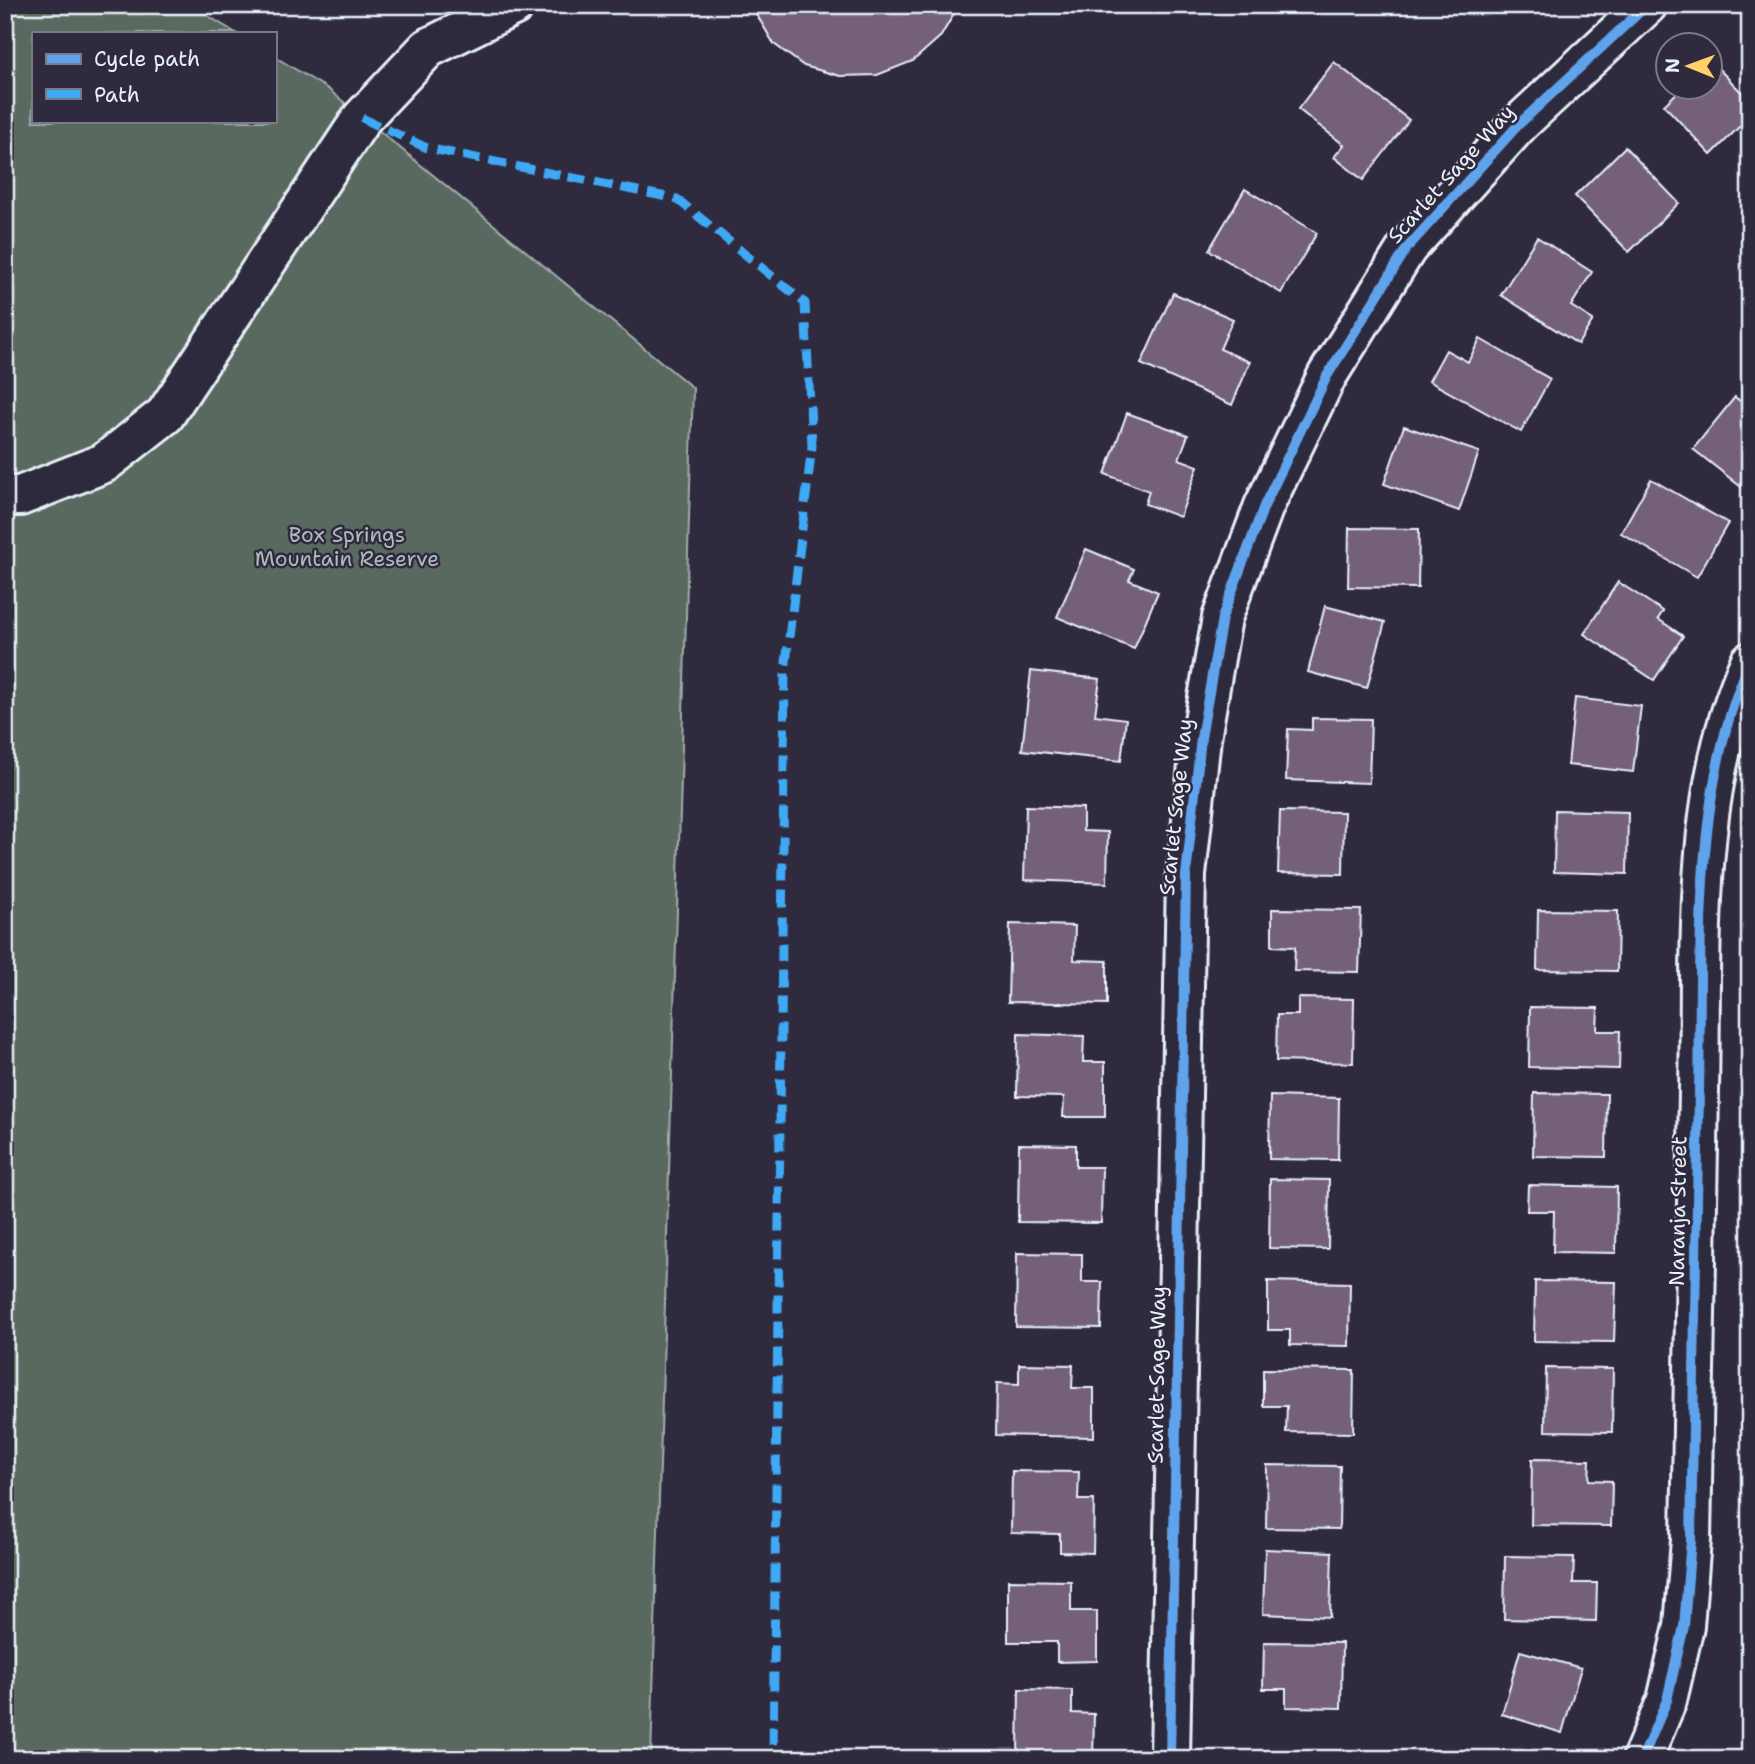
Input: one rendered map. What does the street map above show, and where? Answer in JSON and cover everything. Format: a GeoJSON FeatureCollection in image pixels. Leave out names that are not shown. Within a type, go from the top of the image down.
{"type":"FeatureCollection","features":[{"type":"Feature","properties":{"kind":"street"},"geometry":{"type":"LineString","coordinates":[[5,496],[20,496],[104,463],[165,415],[362,118],[428,48],[515,5]]}},
{"type":"Feature","properties":{"kind":"street","name":"Scarlet Sage Way"},"geometry":{"type":"LineString","coordinates":[[1170,1759],[1186,875],[1201,738],[1222,618],[1264,506],[1327,376],[1407,248],[1519,124],[1647,5]]}},
{"type":"Feature","properties":{"kind":"street","name":"Naranja Street"},"geometry":{"type":"LineString","coordinates":[[1642,1759],[1667,1700],[1685,1626],[1691,1540],[1702,908],[1712,795],[1735,694],[1750,662]]}},
{"type":"Feature","properties":{"kind":"green space","name":"Box Springs Mountain Reserve"},"geometry":{"type":"Polygon","coordinates":[[[5,5],[190,5],[234,32],[32,32],[32,122],[276,122],[276,58],[328,89],[693,388],[651,1759],[5,1759],[5,5]]]}},
{"type":"Feature","properties":{"kind":"building"},"geometry":{"type":"Polygon","coordinates":[[[751,5],[959,5],[941,36],[913,61],[877,75],[840,76],[804,66],[774,44],[751,5]]]}},
{"type":"Feature","properties":{"kind":"building"},"geometry":{"type":"Polygon","coordinates":[[[1334,62],[1409,120],[1363,180],[1334,157],[1344,145],[1298,109],[1334,62]]]}},
{"type":"Feature","properties":{"kind":"building"},"geometry":{"type":"Polygon","coordinates":[[[1724,74],[1750,101],[1750,116],[1711,155],[1664,105],[1667,102],[1724,102],[1724,74]]]}},
{"type":"Feature","properties":{"kind":"building"},"geometry":{"type":"Polygon","coordinates":[[[1625,147],[1679,203],[1629,252],[1575,196],[1625,147]]]}},
{"type":"Feature","properties":{"kind":"building"},"geometry":{"type":"Polygon","coordinates":[[[1245,189],[1317,233],[1281,293],[1209,250],[1245,189]]]}},
{"type":"Feature","properties":{"kind":"building"},"geometry":{"type":"Polygon","coordinates":[[[1537,237],[1592,272],[1571,306],[1593,320],[1578,344],[1501,295],[1537,237]]]}},
{"type":"Feature","properties":{"kind":"building"},"geometry":{"type":"Polygon","coordinates":[[[1173,293],[1233,319],[1220,349],[1250,362],[1232,405],[1141,364],[1173,293]]]}},
{"type":"Feature","properties":{"kind":"building"},"geometry":{"type":"Polygon","coordinates":[[[1480,339],[1550,379],[1521,432],[1429,381],[1446,350],[1468,362],[1480,339]]]}},
{"type":"Feature","properties":{"kind":"building"},"geometry":{"type":"Polygon","coordinates":[[[1735,397],[1750,409],[1750,494],[1693,449],[1735,397]]]}},
{"type":"Feature","properties":{"kind":"building"},"geometry":{"type":"Polygon","coordinates":[[[1127,413],[1188,435],[1179,459],[1198,466],[1180,517],[1145,504],[1149,491],[1105,474],[1127,413]]]}},
{"type":"Feature","properties":{"kind":"building"},"geometry":{"type":"Polygon","coordinates":[[[1404,426],[1479,452],[1459,511],[1384,484],[1404,426]]]}},
{"type":"Feature","properties":{"kind":"building"},"geometry":{"type":"Polygon","coordinates":[[[1651,479],[1728,523],[1697,577],[1621,533],[1651,479]]]}},
{"type":"Feature","properties":{"kind":"building"},"geometry":{"type":"Polygon","coordinates":[[[1349,528],[1419,529],[1418,588],[1348,587],[1349,528]]]}},
{"type":"Feature","properties":{"kind":"building"},"geometry":{"type":"Polygon","coordinates":[[[1086,549],[1134,569],[1129,580],[1158,592],[1134,649],[1057,617],[1086,549]]]}},
{"type":"Feature","properties":{"kind":"building"},"geometry":{"type":"Polygon","coordinates":[[[1618,582],[1663,611],[1658,619],[1683,636],[1654,680],[1584,634],[1618,582]]]}},
{"type":"Feature","properties":{"kind":"building"},"geometry":{"type":"Polygon","coordinates":[[[1325,606],[1385,622],[1367,688],[1308,672],[1325,606]]]}},
{"type":"Feature","properties":{"kind":"building"},"geometry":{"type":"Polygon","coordinates":[[[1031,671],[1100,679],[1095,715],[1126,719],[1121,761],[1022,750],[1031,671]]]}},
{"type":"Feature","properties":{"kind":"building"},"geometry":{"type":"Polygon","coordinates":[[[1575,698],[1641,706],[1633,772],[1568,765],[1575,698]]]}},
{"type":"Feature","properties":{"kind":"building"},"geometry":{"type":"Polygon","coordinates":[[[1312,718],[1371,719],[1369,783],[1286,780],[1288,729],[1312,730],[1312,718]]]}},
{"type":"Feature","properties":{"kind":"building"},"geometry":{"type":"Polygon","coordinates":[[[1026,806],[1083,808],[1083,831],[1108,832],[1107,883],[1024,880],[1026,806]]]}},
{"type":"Feature","properties":{"kind":"building"},"geometry":{"type":"Polygon","coordinates":[[[1555,810],[1628,812],[1627,874],[1554,872],[1555,810]]]}},
{"type":"Feature","properties":{"kind":"building"},"geometry":{"type":"Polygon","coordinates":[[[1280,811],[1344,812],[1343,874],[1278,873],[1280,811]]]}},
{"type":"Feature","properties":{"kind":"building"},"geometry":{"type":"Polygon","coordinates":[[[1272,909],[1361,910],[1359,972],[1294,971],[1295,947],[1272,946],[1272,909]]]}},
{"type":"Feature","properties":{"kind":"building"},"geometry":{"type":"Polygon","coordinates":[[[1538,910],[1618,911],[1617,971],[1537,970],[1538,910]]]}},
{"type":"Feature","properties":{"kind":"building"},"geometry":{"type":"Polygon","coordinates":[[[1010,924],[1075,926],[1074,960],[1107,961],[1107,1004],[1008,1002],[1010,924]]]}},
{"type":"Feature","properties":{"kind":"building"},"geometry":{"type":"Polygon","coordinates":[[[1298,998],[1354,999],[1353,1063],[1276,1061],[1277,1015],[1298,1015],[1298,998]]]}},
{"type":"Feature","properties":{"kind":"building"},"geometry":{"type":"Polygon","coordinates":[[[1530,1007],[1598,1008],[1597,1031],[1620,1031],[1619,1069],[1529,1067],[1530,1007]]]}},
{"type":"Feature","properties":{"kind":"building"},"geometry":{"type":"Polygon","coordinates":[[[1018,1034],[1084,1036],[1083,1062],[1105,1062],[1105,1117],[1063,1117],[1064,1097],[1017,1096],[1018,1034]]]}},
{"type":"Feature","properties":{"kind":"building"},"geometry":{"type":"Polygon","coordinates":[[[1534,1093],[1607,1094],[1606,1157],[1533,1156],[1534,1093]]]}},
{"type":"Feature","properties":{"kind":"building"},"geometry":{"type":"Polygon","coordinates":[[[1270,1096],[1339,1098],[1338,1160],[1269,1159],[1270,1096]]]}},
{"type":"Feature","properties":{"kind":"building"},"geometry":{"type":"Polygon","coordinates":[[[1019,1144],[1076,1145],[1076,1167],[1102,1167],[1101,1223],[1018,1222],[1019,1144]]]}},
{"type":"Feature","properties":{"kind":"building"},"geometry":{"type":"Polygon","coordinates":[[[1270,1179],[1329,1180],[1328,1249],[1269,1248],[1270,1179]]]}},
{"type":"Feature","properties":{"kind":"building"},"geometry":{"type":"Polygon","coordinates":[[[1528,1185],[1617,1187],[1616,1253],[1553,1252],[1554,1211],[1527,1211],[1528,1185]]]}},
{"type":"Feature","properties":{"kind":"building"},"geometry":{"type":"Polygon","coordinates":[[[1017,1253],[1082,1254],[1082,1282],[1102,1282],[1101,1328],[1016,1327],[1017,1253]]]}},
{"type":"Feature","properties":{"kind":"building"},"geometry":{"type":"Polygon","coordinates":[[[1268,1281],[1350,1283],[1349,1346],[1290,1345],[1290,1330],[1268,1330],[1268,1281]]]}},
{"type":"Feature","properties":{"kind":"building"},"geometry":{"type":"Polygon","coordinates":[[[1535,1281],[1616,1282],[1614,1342],[1534,1341],[1535,1281]]]}},
{"type":"Feature","properties":{"kind":"building"},"geometry":{"type":"Polygon","coordinates":[[[1019,1364],[1073,1365],[1072,1388],[1094,1388],[1094,1437],[996,1435],[997,1383],[1019,1384],[1019,1364]]]}},
{"type":"Feature","properties":{"kind":"building"},"geometry":{"type":"Polygon","coordinates":[[[1546,1368],[1613,1369],[1612,1432],[1545,1431],[1546,1368]]]}},
{"type":"Feature","properties":{"kind":"building"},"geometry":{"type":"Polygon","coordinates":[[[1263,1369],[1354,1370],[1353,1433],[1286,1432],[1287,1406],[1263,1406],[1263,1369]]]}},
{"type":"Feature","properties":{"kind":"building"},"geometry":{"type":"Polygon","coordinates":[[[1532,1459],[1590,1460],[1589,1480],[1612,1481],[1611,1526],[1531,1525],[1532,1459]]]}},
{"type":"Feature","properties":{"kind":"building"},"geometry":{"type":"Polygon","coordinates":[[[1267,1465],[1340,1466],[1339,1529],[1266,1528],[1267,1465]]]}},
{"type":"Feature","properties":{"kind":"building"},"geometry":{"type":"Polygon","coordinates":[[[1012,1471],[1079,1472],[1078,1500],[1094,1500],[1093,1553],[1060,1552],[1060,1534],[1011,1533],[1012,1471]]]}},
{"type":"Feature","properties":{"kind":"building"},"geometry":{"type":"Polygon","coordinates":[[[1265,1549],[1332,1552],[1330,1617],[1263,1614],[1265,1549]]]}},
{"type":"Feature","properties":{"kind":"building"},"geometry":{"type":"Polygon","coordinates":[[[1505,1556],[1574,1557],[1573,1583],[1597,1583],[1596,1621],[1504,1619],[1505,1556]]]}},
{"type":"Feature","properties":{"kind":"building"},"geometry":{"type":"Polygon","coordinates":[[[1008,1580],[1071,1581],[1071,1611],[1097,1611],[1097,1661],[1057,1662],[1057,1642],[1008,1642],[1008,1580]]]}},
{"type":"Feature","properties":{"kind":"building"},"geometry":{"type":"Polygon","coordinates":[[[1264,1642],[1342,1643],[1341,1708],[1286,1707],[1286,1689],[1263,1689],[1264,1642]]]}},
{"type":"Feature","properties":{"kind":"building"},"geometry":{"type":"Polygon","coordinates":[[[1520,1651],[1581,1668],[1562,1733],[1502,1714],[1520,1651]]]}},
{"type":"Feature","properties":{"kind":"building"},"geometry":{"type":"Polygon","coordinates":[[[1019,1689],[1072,1690],[1072,1713],[1094,1714],[1093,1759],[1018,1756],[1019,1689]]]}},
{"type":"Feature","properties":{"kind":"marked path"},"geometry":{"type":"LineString","coordinates":[[362,118],[427,148],[677,199],[805,303],[812,446],[785,671],[773,1759]]}},
{"type":"Feature","properties":{"kind":"cycle path"},"geometry":{"type":"LineString","coordinates":[[1170,1759],[1186,875],[1201,738],[1222,618],[1264,506],[1327,376],[1407,248],[1519,124],[1647,5]]}},
{"type":"Feature","properties":{"kind":"cycle path"},"geometry":{"type":"LineString","coordinates":[[1642,1759],[1667,1700],[1684,1626],[1691,1540],[1704,872],[1718,764],[1731,712],[1750,662]]}}]}
